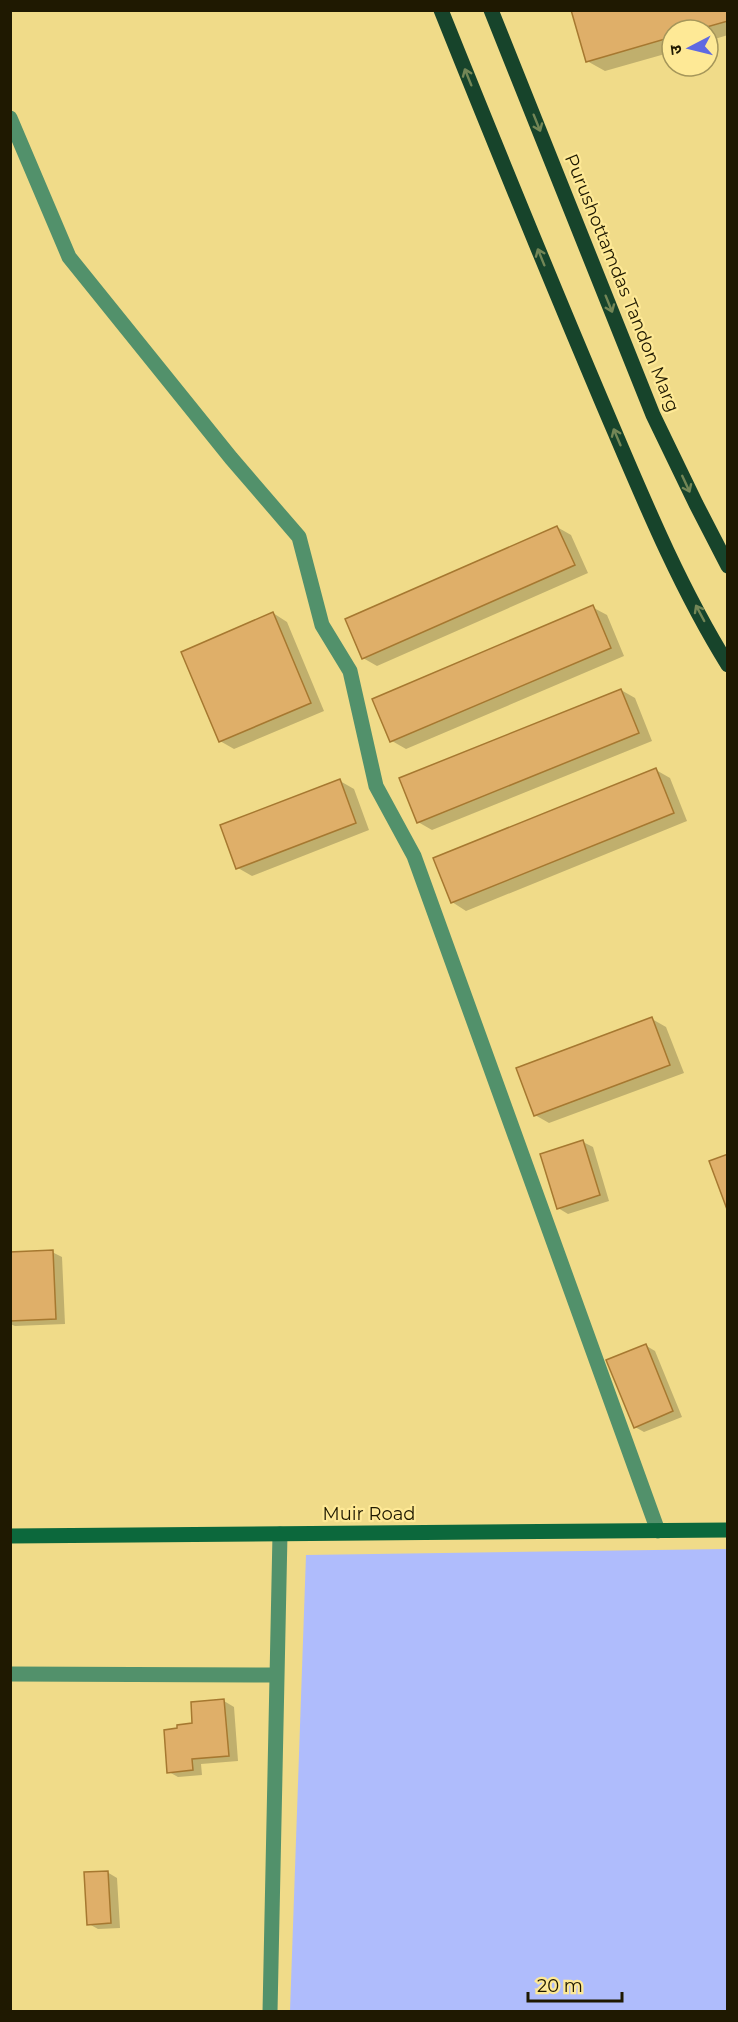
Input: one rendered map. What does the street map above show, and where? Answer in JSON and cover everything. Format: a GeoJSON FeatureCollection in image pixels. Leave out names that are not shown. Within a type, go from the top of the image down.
{"type":"FeatureCollection","features":[{"type":"Feature","properties":{"kind":"main road"},"geometry":{"type":"LineString","coordinates":[[441,10],[627,461],[679,575],[728,665]]}},
{"type":"Feature","properties":{"kind":"main road","name":"Purushottamdas Tandon Marg"},"geometry":{"type":"LineString","coordinates":[[491,10],[653,415],[728,566]]}},
{"type":"Feature","properties":{"kind":"main road","name":"Muir Road"},"geometry":{"type":"LineString","coordinates":[[10,1536],[728,1530]]}},
{"type":"Feature","properties":{"kind":"street"},"geometry":{"type":"LineString","coordinates":[[10,118],[69,257],[231,458],[299,537],[322,626],[350,671],[376,786],[414,856],[658,1531]]}},
{"type":"Feature","properties":{"kind":"street"},"geometry":{"type":"LineString","coordinates":[[270,2012],[280,1534]]}},
{"type":"Feature","properties":{"kind":"street"},"geometry":{"type":"LineString","coordinates":[[10,1674],[277,1675]]}},
{"type":"Feature","properties":{"kind":"shaded area"},"geometry":{"type":"Polygon","coordinates":[[[727,1549],[727,2011],[290,2011],[306,1555],[727,1549]]]}},
{"type":"Feature","properties":{"kind":"building"},"geometry":{"type":"Polygon","coordinates":[[[571,10],[728,10],[728,21],[720,23],[720,18],[660,18],[660,40],[586,62],[571,10]]]}},
{"type":"Feature","properties":{"kind":"building"},"geometry":{"type":"Polygon","coordinates":[[[557,526],[575,565],[362,659],[345,619],[557,526]]]}},
{"type":"Feature","properties":{"kind":"building"},"geometry":{"type":"Polygon","coordinates":[[[593,605],[611,648],[390,742],[372,699],[593,605]]]}},
{"type":"Feature","properties":{"kind":"building"},"geometry":{"type":"Polygon","coordinates":[[[273,612],[311,703],[219,742],[181,652],[273,612]]]}},
{"type":"Feature","properties":{"kind":"building"},"geometry":{"type":"Polygon","coordinates":[[[621,689],[639,733],[417,823],[399,778],[621,689]]]}},
{"type":"Feature","properties":{"kind":"building"},"geometry":{"type":"Polygon","coordinates":[[[656,768],[674,813],[451,903],[433,858],[656,768]]]}},
{"type":"Feature","properties":{"kind":"building"},"geometry":{"type":"Polygon","coordinates":[[[340,779],[356,823],[236,869],[220,825],[340,779]]]}},
{"type":"Feature","properties":{"kind":"building"},"geometry":{"type":"Polygon","coordinates":[[[652,1017],[670,1065],[534,1116],[516,1068],[652,1017]]]}},
{"type":"Feature","properties":{"kind":"building"},"geometry":{"type":"Polygon","coordinates":[[[583,1140],[600,1195],[557,1209],[540,1154],[583,1140]]]}},
{"type":"Feature","properties":{"kind":"building"},"geometry":{"type":"Polygon","coordinates":[[[728,1154],[728,1212],[709,1161],[728,1154]]]}},
{"type":"Feature","properties":{"kind":"building"},"geometry":{"type":"Polygon","coordinates":[[[53,1250],[56,1319],[10,1321],[10,1252],[53,1250]]]}},
{"type":"Feature","properties":{"kind":"building"},"geometry":{"type":"Polygon","coordinates":[[[646,1344],[673,1411],[634,1428],[606,1360],[646,1344]]]}},
{"type":"Feature","properties":{"kind":"building"},"geometry":{"type":"Polygon","coordinates":[[[224,1699],[229,1756],[192,1759],[193,1770],[167,1773],[164,1730],[192,1723],[191,1702],[224,1699]]]}},
{"type":"Feature","properties":{"kind":"building"},"geometry":{"type":"Polygon","coordinates":[[[108,1871],[111,1923],[87,1925],[84,1872],[108,1871]]]}}]}
